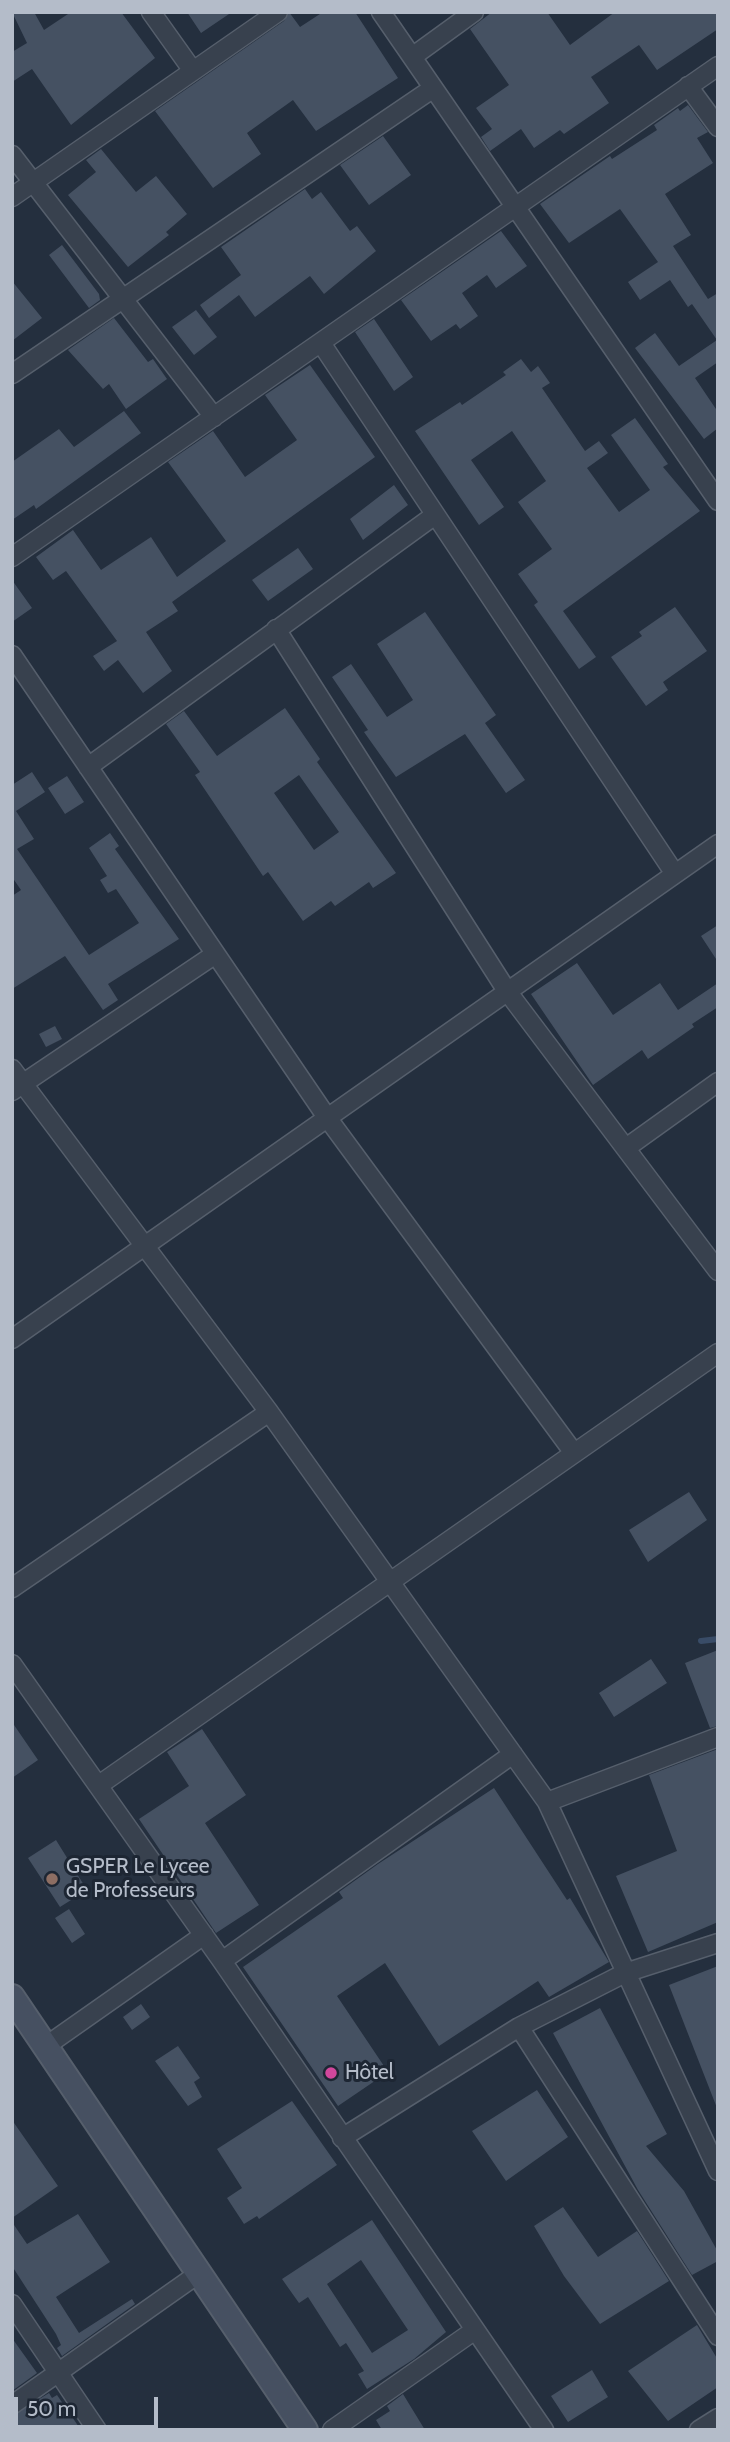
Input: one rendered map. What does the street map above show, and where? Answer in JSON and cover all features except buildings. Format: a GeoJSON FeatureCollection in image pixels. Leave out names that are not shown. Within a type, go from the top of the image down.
{"type":"FeatureCollection","features":[{"type":"Feature","properties":{"kind":"street"},"geometry":{"type":"LineString","coordinates":[[151,12],[193,71]]}},
{"type":"Feature","properties":{"kind":"street"},"geometry":{"type":"LineString","coordinates":[[12,197],[278,12]]}},
{"type":"Feature","properties":{"kind":"street"},"geometry":{"type":"LineString","coordinates":[[381,12],[718,501]]}},
{"type":"Feature","properties":{"kind":"street"},"geometry":{"type":"LineString","coordinates":[[412,57],[474,12]]}},
{"type":"Feature","properties":{"kind":"street"},"geometry":{"type":"LineString","coordinates":[[12,557],[718,66]]}},
{"type":"Feature","properties":{"kind":"street"},"geometry":{"type":"LineString","coordinates":[[688,86],[718,127]]}},
{"type":"Feature","properties":{"kind":"street"},"geometry":{"type":"LineString","coordinates":[[12,374],[432,89]]}},
{"type":"Feature","properties":{"kind":"street"},"geometry":{"type":"LineString","coordinates":[[12,155],[121,300],[214,417]]}},
{"type":"Feature","properties":{"kind":"street"},"geometry":{"type":"LineString","coordinates":[[321,343],[675,874]]}},
{"type":"Feature","properties":{"kind":"street"},"geometry":{"type":"LineString","coordinates":[[88,767],[435,515]]}},
{"type":"Feature","properties":{"kind":"street"},"geometry":{"type":"LineString","coordinates":[[276,629],[508,990],[718,1271]]}},
{"type":"Feature","properties":{"kind":"street"},"geometry":{"type":"LineString","coordinates":[[12,655],[326,1116],[574,1453]]}},
{"type":"Feature","properties":{"kind":"street"},"geometry":{"type":"LineString","coordinates":[[12,1339],[147,1247],[326,1116],[718,844]]}},
{"type":"Feature","properties":{"kind":"street"},"geometry":{"type":"LineString","coordinates":[[18,1088],[214,955]]}},
{"type":"Feature","properties":{"kind":"street"},"geometry":{"type":"LineString","coordinates":[[12,1069],[18,1088],[147,1247],[391,1581],[547,1802],[718,2171]]}},
{"type":"Feature","properties":{"kind":"street"},"geometry":{"type":"LineString","coordinates":[[626,1147],[718,1083]]}},
{"type":"Feature","properties":{"kind":"street"},"geometry":{"type":"LineString","coordinates":[[99,1785],[718,1353]]}},
{"type":"Feature","properties":{"kind":"street"},"geometry":{"type":"LineString","coordinates":[[12,1588],[269,1412]]}},
{"type":"Feature","properties":{"kind":"street"},"geometry":{"type":"LineString","coordinates":[[12,1664],[222,1961],[544,2430]]}},
{"type":"Feature","properties":{"kind":"street"},"geometry":{"type":"LineString","coordinates":[[547,1802],[718,1737]]}},
{"type":"Feature","properties":{"kind":"street"},"geometry":{"type":"LineString","coordinates":[[222,1961],[513,1754]]}},
{"type":"Feature","properties":{"kind":"street"},"geometry":{"type":"LineString","coordinates":[[46,2046],[204,1936]]}},
{"type":"Feature","properties":{"kind":"street"},"geometry":{"type":"LineString","coordinates":[[342,2138],[519,2027],[625,1973],[718,1943]]}},
{"type":"Feature","properties":{"kind":"street"},"geometry":{"type":"LineString","coordinates":[[12,1997],[305,2430]]}},
{"type":"Feature","properties":{"kind":"street"},"geometry":{"type":"LineString","coordinates":[[519,2027],[718,2336]]}},
{"type":"Feature","properties":{"kind":"street"},"geometry":{"type":"LineString","coordinates":[[12,2405],[198,2274]]}},
{"type":"Feature","properties":{"kind":"street"},"geometry":{"type":"LineString","coordinates":[[12,2304],[97,2430]]}},
{"type":"Feature","properties":{"kind":"street"},"geometry":{"type":"LineString","coordinates":[[332,2430],[475,2330]]}},
{"type":"Feature","properties":{"kind":"street"},"geometry":{"type":"LineString","coordinates":[[699,2430],[718,2418]]}},
{"type":"Feature","properties":{"kind":"waterway"},"geometry":{"type":"LineString","coordinates":[[701,1641],[718,1639]]}},
{"type":"Feature","properties":{"kind":"place","name":"GSPER Le Lycee de Professeurs"},"geometry":{"type":"Point","coordinates":[52,1879]}},
{"type":"Feature","properties":{"kind":"place","name":"Hôtel"},"geometry":{"type":"Point","coordinates":[331,2073]}}]}
